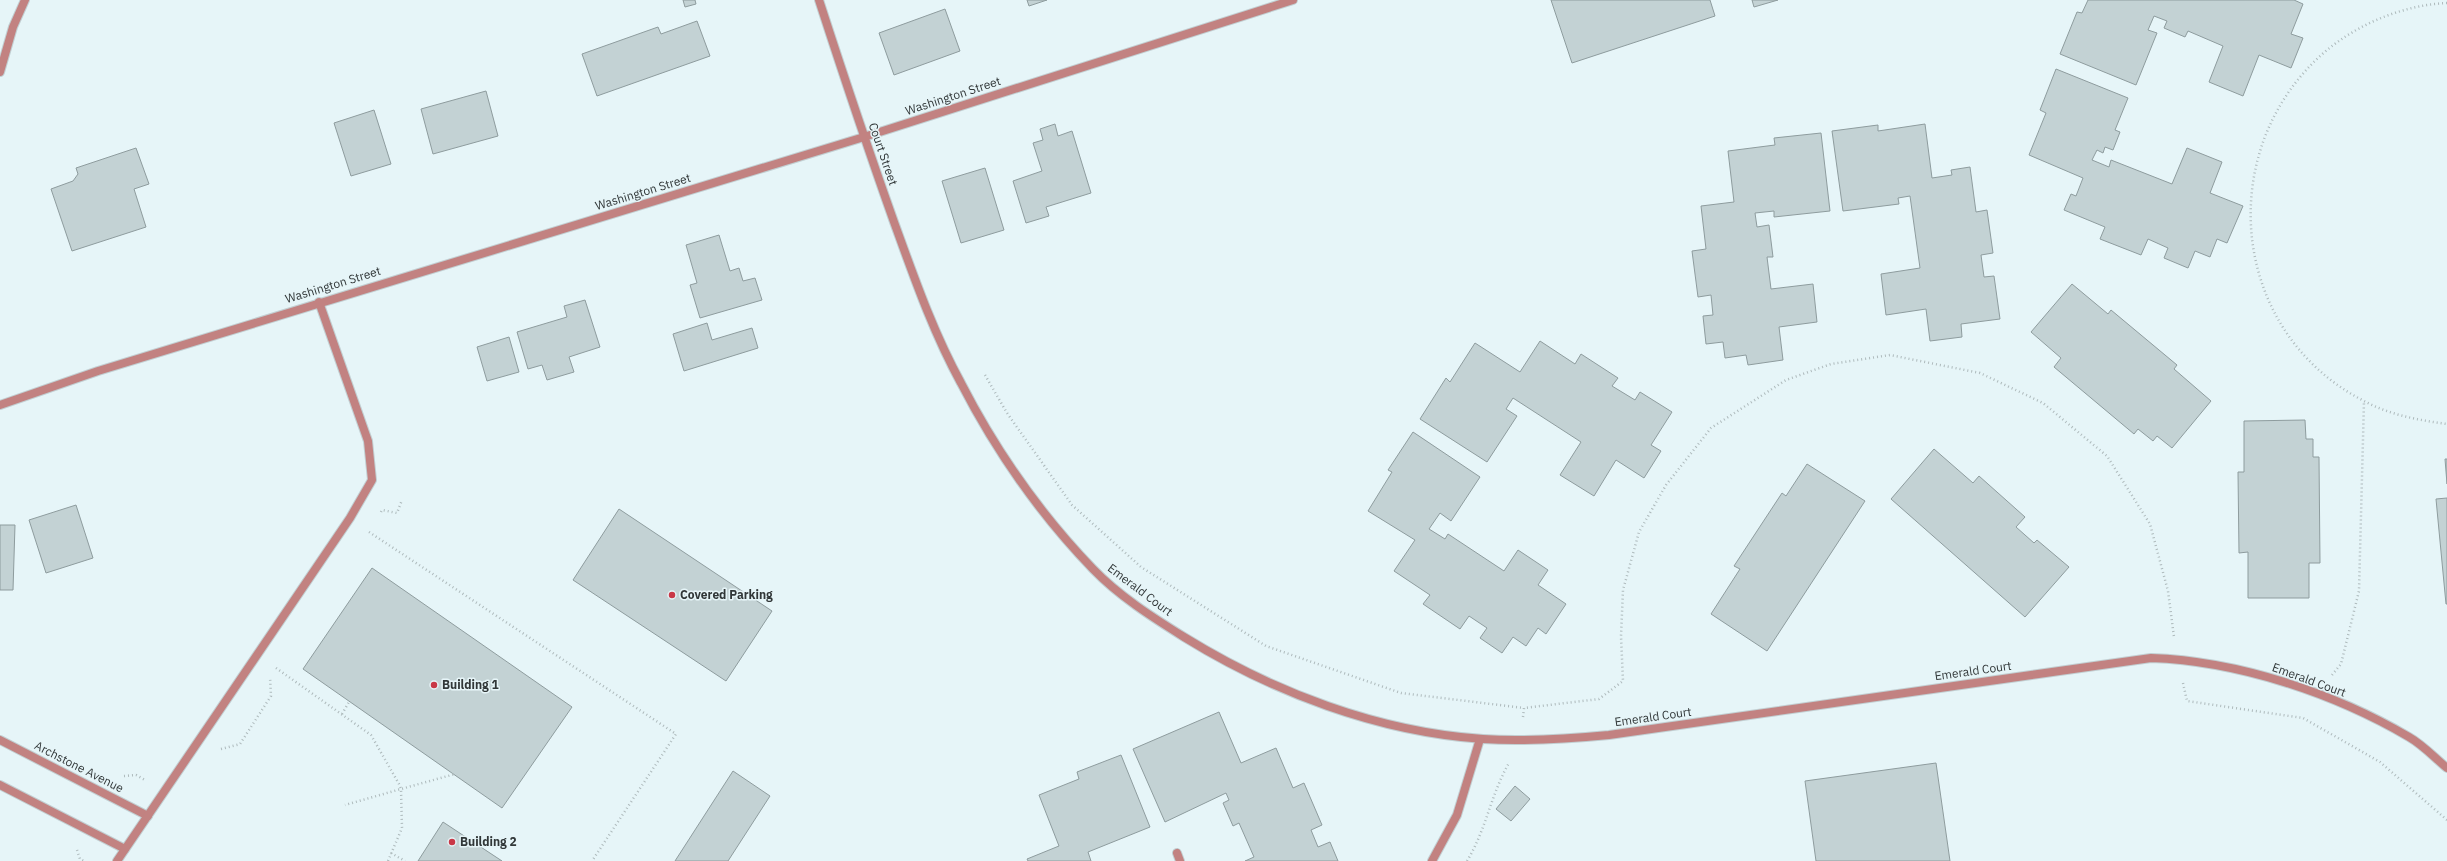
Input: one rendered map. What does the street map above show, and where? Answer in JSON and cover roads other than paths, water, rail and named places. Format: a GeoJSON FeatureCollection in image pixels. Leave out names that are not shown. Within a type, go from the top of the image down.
{"type":"FeatureCollection","features":[{"type":"Feature","properties":{"kind":"street"},"geometry":{"type":"LineString","coordinates":[[0,72],[14,27],[25,0]]}},
{"type":"Feature","properties":{"kind":"street","name":"Court Street"},"geometry":{"type":"LineString","coordinates":[[819,0],[864,137],[927,314]]}},
{"type":"Feature","properties":{"kind":"street","name":"Washington Street"},"geometry":{"type":"LineString","coordinates":[[0,405],[105,369],[319,302],[864,137],[1293,0]]}},
{"type":"Feature","properties":{"kind":"street"},"geometry":{"type":"LineString","coordinates":[[117,861],[350,518],[372,480],[368,441],[319,302]]}},
{"type":"Feature","properties":{"kind":"street","name":"Emerald Court"},"geometry":{"type":"LineString","coordinates":[[927,314],[960,383],[1001,454],[1044,514],[1095,571],[1149,615],[1204,649],[1262,681],[1313,701],[1369,719],[1480,739],[1522,740],[1610,735],[2151,658],[2178,659],[2232,668],[2274,679],[2317,694],[2410,738],[2447,768]]}},
{"type":"Feature","properties":{"kind":"street"},"geometry":{"type":"LineString","coordinates":[[1432,861],[1457,815],[1480,739]]}},
{"type":"Feature","properties":{"kind":"street","name":"Archstone Avenue"},"geometry":{"type":"LineString","coordinates":[[0,740],[148,816]]}},
{"type":"Feature","properties":{"kind":"street"},"geometry":{"type":"LineString","coordinates":[[0,785],[125,849]]}},
{"type":"Feature","properties":{"kind":"place","name":"Covered Parking"},"geometry":{"type":"Point","coordinates":[672,595]}},
{"type":"Feature","properties":{"kind":"place","name":"Building 1"},"geometry":{"type":"Point","coordinates":[434,685]}},
{"type":"Feature","properties":{"kind":"place","name":"Building 2"},"geometry":{"type":"Point","coordinates":[452,842]}}]}
